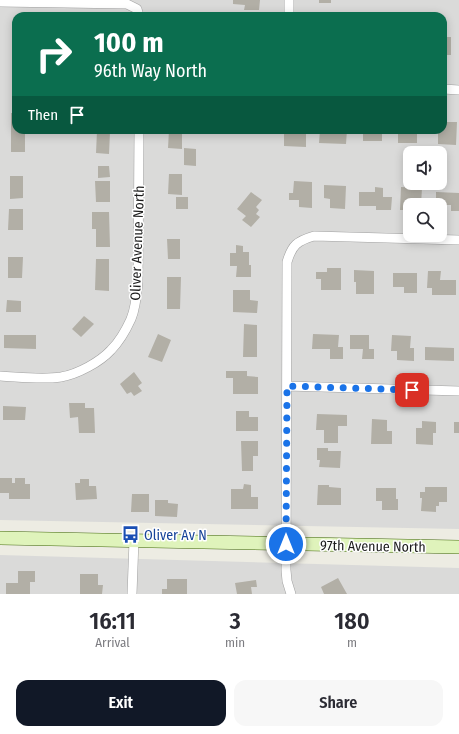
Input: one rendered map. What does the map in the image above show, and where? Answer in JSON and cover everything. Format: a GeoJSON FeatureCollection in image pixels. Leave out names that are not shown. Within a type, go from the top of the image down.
{"type":"FeatureCollection","features":[{"type":"Feature","properties":{"kind":"street"},"geometry":{"type":"LineString","coordinates":[[289,0],[289,12]]}},
{"type":"Feature","properties":{"kind":"street"},"geometry":{"type":"LineString","coordinates":[[0,2],[127,4],[138,12]]}},
{"type":"Feature","properties":{"kind":"street"},"geometry":{"type":"LineString","coordinates":[[447,89],[459,90]]}},
{"type":"Feature","properties":{"kind":"street","name":"Oliver Avenue North"},"geometry":{"type":"LineString","coordinates":[[0,376],[40,378],[62,377],[80,371],[97,362],[111,350],[132,318],[137,297],[138,280],[140,134]]}},
{"type":"Feature","properties":{"kind":"street"},"geometry":{"type":"LineString","coordinates":[[291,594],[287,581],[286,544],[287,262],[290,253],[295,245],[304,239],[314,236],[459,240]]}},
{"type":"Feature","properties":{"kind":"street"},"geometry":{"type":"LineString","coordinates":[[287,386],[459,391]]}},
{"type":"Feature","properties":{"kind":"street","name":"97th Avenue North"},"geometry":{"type":"LineString","coordinates":[[0,538],[459,547]]}},
{"type":"Feature","properties":{"kind":"street"},"geometry":{"type":"LineString","coordinates":[[132,594],[134,540]]}},
{"type":"Feature","properties":{"kind":"shaded area"},"geometry":{"type":"Polygon","coordinates":[[[0,0],[459,0],[459,529],[0,520],[0,0]]]}},
{"type":"Feature","properties":{"kind":"shaded area"},"geometry":{"type":"Polygon","coordinates":[[[0,555],[459,568],[459,594],[0,594],[0,555]]]}},
{"type":"Feature","properties":{"kind":"building"},"geometry":{"type":"Polygon","coordinates":[[[233,0],[260,0],[259,10],[244,10],[245,5],[233,4],[233,0]]]}},
{"type":"Feature","properties":{"kind":"building"},"geometry":{"type":"Polygon","coordinates":[[[319,0],[331,0],[331,3],[319,3],[319,0]]]}},
{"type":"Feature","properties":{"kind":"building"},"geometry":{"type":"Polygon","coordinates":[[[447,37],[451,37],[451,55],[447,55],[447,37]]]}},
{"type":"Feature","properties":{"kind":"building"},"geometry":{"type":"Polygon","coordinates":[[[12,113],[12,134],[25,134],[25,152],[11,152],[12,113]]]}},
{"type":"Feature","properties":{"kind":"building"},"geometry":{"type":"Polygon","coordinates":[[[447,122],[457,122],[456,145],[438,144],[438,134],[447,134],[447,122]]]}},
{"type":"Feature","properties":{"kind":"building"},"geometry":{"type":"Polygon","coordinates":[[[97,134],[110,134],[109,154],[96,153],[97,134]]]}},
{"type":"Feature","properties":{"kind":"building"},"geometry":{"type":"Polygon","coordinates":[[[169,134],[182,134],[182,149],[168,148],[169,134]]]}},
{"type":"Feature","properties":{"kind":"building"},"geometry":{"type":"Polygon","coordinates":[[[284,134],[306,134],[306,147],[284,146],[284,134]]]}},
{"type":"Feature","properties":{"kind":"building"},"geometry":{"type":"Polygon","coordinates":[[[320,134],[347,134],[346,144],[319,143],[320,134]]]}},
{"type":"Feature","properties":{"kind":"building"},"geometry":{"type":"Polygon","coordinates":[[[363,134],[382,134],[382,141],[363,141],[363,134]]]}},
{"type":"Feature","properties":{"kind":"building"},"geometry":{"type":"Polygon","coordinates":[[[398,134],[417,134],[417,143],[398,143],[398,134]]]}},
{"type":"Feature","properties":{"kind":"building"},"geometry":{"type":"Polygon","coordinates":[[[184,148],[196,149],[196,166],[184,165],[184,148]]]}},
{"type":"Feature","properties":{"kind":"building"},"geometry":{"type":"Polygon","coordinates":[[[98,166],[109,166],[110,177],[98,178],[98,166]]]}},
{"type":"Feature","properties":{"kind":"building"},"geometry":{"type":"Polygon","coordinates":[[[169,174],[182,174],[182,195],[168,194],[169,174]]]}},
{"type":"Feature","properties":{"kind":"building"},"geometry":{"type":"Polygon","coordinates":[[[10,176],[23,176],[23,198],[10,199],[10,176]]]}},
{"type":"Feature","properties":{"kind":"building"},"geometry":{"type":"Polygon","coordinates":[[[95,181],[110,181],[110,202],[96,202],[95,181]]]}},
{"type":"Feature","properties":{"kind":"building"},"geometry":{"type":"Polygon","coordinates":[[[294,181],[312,182],[312,208],[299,207],[299,200],[289,200],[289,193],[293,193],[294,181]]]}},
{"type":"Feature","properties":{"kind":"building"},"geometry":{"type":"Polygon","coordinates":[[[324,185],[346,186],[345,209],[330,208],[330,199],[324,198],[324,185]]]}},
{"type":"Feature","properties":{"kind":"building"},"geometry":{"type":"Polygon","coordinates":[[[375,187],[383,188],[383,197],[392,197],[391,210],[376,210],[376,206],[359,206],[359,192],[375,192],[375,187]]]}},
{"type":"Feature","properties":{"kind":"building"},"geometry":{"type":"Polygon","coordinates":[[[401,187],[403,187],[403,190],[422,190],[421,198],[403,198],[403,210],[400,210],[401,187]]]}},
{"type":"Feature","properties":{"kind":"building"},"geometry":{"type":"Polygon","coordinates":[[[251,192],[262,200],[256,207],[259,210],[256,214],[260,217],[251,227],[242,220],[246,216],[237,209],[251,192]]]}},
{"type":"Feature","properties":{"kind":"building"},"geometry":{"type":"Polygon","coordinates":[[[436,192],[459,193],[459,211],[451,211],[451,205],[447,205],[447,198],[436,198],[436,192]]]}},
{"type":"Feature","properties":{"kind":"building"},"geometry":{"type":"Polygon","coordinates":[[[176,197],[188,197],[188,209],[176,209],[176,197]]]}},
{"type":"Feature","properties":{"kind":"building"},"geometry":{"type":"Polygon","coordinates":[[[9,209],[23,209],[23,230],[8,230],[9,209]]]}},
{"type":"Feature","properties":{"kind":"building"},"geometry":{"type":"Polygon","coordinates":[[[92,212],[109,212],[110,247],[96,247],[96,229],[92,229],[92,212]]]}},
{"type":"Feature","properties":{"kind":"building"},"geometry":{"type":"Polygon","coordinates":[[[167,239],[180,239],[180,259],[168,259],[167,239]]]}},
{"type":"Feature","properties":{"kind":"building"},"geometry":{"type":"Polygon","coordinates":[[[236,245],[243,246],[243,252],[249,252],[251,277],[236,277],[237,266],[230,266],[230,253],[236,253],[236,245]]]}},
{"type":"Feature","properties":{"kind":"building"},"geometry":{"type":"Polygon","coordinates":[[[8,257],[23,257],[22,278],[8,278],[8,257]]]}},
{"type":"Feature","properties":{"kind":"building"},"geometry":{"type":"Polygon","coordinates":[[[96,259],[109,259],[109,291],[95,290],[96,259]]]}},
{"type":"Feature","properties":{"kind":"building"},"geometry":{"type":"Polygon","coordinates":[[[327,268],[341,268],[341,290],[321,290],[321,279],[316,279],[316,272],[327,272],[327,268]]]}},
{"type":"Feature","properties":{"kind":"building"},"geometry":{"type":"Polygon","coordinates":[[[354,270],[374,271],[374,294],[356,294],[354,270]]]}},
{"type":"Feature","properties":{"kind":"building"},"geometry":{"type":"Polygon","coordinates":[[[428,271],[441,271],[440,280],[456,280],[456,295],[432,295],[432,288],[427,288],[428,271]]]}},
{"type":"Feature","properties":{"kind":"building"},"geometry":{"type":"Polygon","coordinates":[[[393,273],[417,273],[417,293],[404,293],[404,287],[393,287],[393,273]]]}},
{"type":"Feature","properties":{"kind":"building"},"geometry":{"type":"Polygon","coordinates":[[[167,277],[181,277],[180,309],[167,309],[167,277]]]}},
{"type":"Feature","properties":{"kind":"building"},"geometry":{"type":"Polygon","coordinates":[[[233,290],[250,290],[250,300],[258,301],[257,313],[233,312],[233,290]]]}},
{"type":"Feature","properties":{"kind":"building"},"geometry":{"type":"Polygon","coordinates":[[[7,300],[21,301],[21,312],[6,312],[7,300]]]}},
{"type":"Feature","properties":{"kind":"building"},"geometry":{"type":"Polygon","coordinates":[[[84,316],[94,324],[81,337],[72,329],[84,316]]]}},
{"type":"Feature","properties":{"kind":"building"},"geometry":{"type":"Polygon","coordinates":[[[244,324],[257,325],[257,357],[243,357],[244,324]]]}},
{"type":"Feature","properties":{"kind":"building"},"geometry":{"type":"Polygon","coordinates":[[[158,334],[171,340],[162,362],[148,357],[158,334]]]}},
{"type":"Feature","properties":{"kind":"building"},"geometry":{"type":"Polygon","coordinates":[[[313,334],[339,335],[338,347],[343,347],[343,359],[330,359],[330,349],[312,349],[313,334]]]}},
{"type":"Feature","properties":{"kind":"building"},"geometry":{"type":"Polygon","coordinates":[[[4,335],[36,335],[36,349],[4,348],[4,335]]]}},
{"type":"Feature","properties":{"kind":"building"},"geometry":{"type":"Polygon","coordinates":[[[350,335],[369,335],[369,349],[374,349],[374,359],[362,359],[363,349],[350,349],[350,335]]]}},
{"type":"Feature","properties":{"kind":"building"},"geometry":{"type":"Polygon","coordinates":[[[392,335],[411,336],[410,348],[414,348],[414,361],[397,360],[397,351],[391,351],[392,335]]]}},
{"type":"Feature","properties":{"kind":"building"},"geometry":{"type":"Polygon","coordinates":[[[425,347],[454,348],[454,361],[425,360],[425,347]]]}},
{"type":"Feature","properties":{"kind":"building"},"geometry":{"type":"Polygon","coordinates":[[[226,371],[247,371],[247,376],[258,377],[258,394],[233,394],[233,378],[226,378],[226,371]]]}},
{"type":"Feature","properties":{"kind":"building"},"geometry":{"type":"Polygon","coordinates":[[[134,372],[142,383],[138,386],[142,391],[134,396],[131,392],[127,394],[120,384],[134,372]]]}},
{"type":"Feature","properties":{"kind":"building"},"geometry":{"type":"Polygon","coordinates":[[[69,403],[85,403],[85,408],[94,408],[95,433],[79,433],[78,417],[70,418],[69,403]]]}},
{"type":"Feature","properties":{"kind":"building"},"geometry":{"type":"Polygon","coordinates":[[[3,406],[26,407],[25,420],[3,420],[3,406]]]}},
{"type":"Feature","properties":{"kind":"building"},"geometry":{"type":"Polygon","coordinates":[[[236,411],[249,411],[249,417],[258,417],[258,431],[236,431],[236,411]]]}},
{"type":"Feature","properties":{"kind":"building"},"geometry":{"type":"Polygon","coordinates":[[[317,414],[347,415],[347,426],[338,426],[338,443],[324,443],[324,430],[316,430],[317,414]]]}},
{"type":"Feature","properties":{"kind":"building"},"geometry":{"type":"Polygon","coordinates":[[[372,419],[387,420],[387,431],[392,431],[392,444],[371,444],[372,419]]]}},
{"type":"Feature","properties":{"kind":"building"},"geometry":{"type":"Polygon","coordinates":[[[422,421],[436,422],[436,433],[433,433],[433,445],[416,444],[416,428],[422,428],[422,421]]]}},
{"type":"Feature","properties":{"kind":"building"},"geometry":{"type":"Polygon","coordinates":[[[454,422],[459,422],[459,433],[454,433],[454,422]]]}},
{"type":"Feature","properties":{"kind":"building"},"geometry":{"type":"Polygon","coordinates":[[[241,441],[258,441],[258,456],[253,456],[253,471],[242,471],[241,441]]]}},
{"type":"Feature","properties":{"kind":"building"},"geometry":{"type":"Polygon","coordinates":[[[317,448],[328,448],[328,451],[341,451],[340,468],[319,467],[320,460],[317,460],[317,448]]]}},
{"type":"Feature","properties":{"kind":"building"},"geometry":{"type":"Polygon","coordinates":[[[0,478],[12,478],[12,483],[15,483],[15,478],[25,478],[25,484],[30,484],[30,499],[9,499],[9,493],[0,493],[0,478]]]}},
{"type":"Feature","properties":{"kind":"building"},"geometry":{"type":"Polygon","coordinates":[[[80,479],[89,479],[89,486],[96,486],[97,499],[76,500],[75,483],[80,483],[80,479]]]}},
{"type":"Feature","properties":{"kind":"building"},"geometry":{"type":"Polygon","coordinates":[[[244,484],[251,485],[251,497],[258,497],[258,509],[231,509],[231,489],[243,489],[244,484]]]}},
{"type":"Feature","properties":{"kind":"building"},"geometry":{"type":"Polygon","coordinates":[[[318,485],[329,485],[329,487],[341,488],[341,505],[317,505],[318,485]]]}},
{"type":"Feature","properties":{"kind":"building"},"geometry":{"type":"Polygon","coordinates":[[[425,487],[447,487],[447,502],[439,502],[439,506],[436,506],[436,512],[421,511],[422,498],[420,498],[420,492],[425,492],[425,487]]]}},
{"type":"Feature","properties":{"kind":"building"},"geometry":{"type":"Polygon","coordinates":[[[376,488],[396,488],[398,510],[382,510],[382,501],[376,501],[376,488]]]}},
{"type":"Feature","properties":{"kind":"building"},"geometry":{"type":"Polygon","coordinates":[[[132,494],[149,494],[149,512],[131,512],[132,494]]]}},
{"type":"Feature","properties":{"kind":"building"},"geometry":{"type":"Polygon","coordinates":[[[155,500],[168,500],[168,503],[178,504],[177,517],[155,516],[155,500]]]}},
{"type":"Feature","properties":{"kind":"building"},"geometry":{"type":"Polygon","coordinates":[[[18,571],[35,571],[35,582],[30,582],[30,594],[6,594],[6,583],[18,583],[18,571]]]}},
{"type":"Feature","properties":{"kind":"building"},"geometry":{"type":"Polygon","coordinates":[[[80,574],[98,574],[98,585],[103,585],[102,594],[80,594],[80,574]]]}},
{"type":"Feature","properties":{"kind":"building"},"geometry":{"type":"Polygon","coordinates":[[[338,578],[347,594],[324,594],[321,587],[338,578]]]}},
{"type":"Feature","properties":{"kind":"building"},"geometry":{"type":"Polygon","coordinates":[[[167,579],[187,579],[187,594],[162,594],[162,589],[167,589],[167,579]]]}},
{"type":"Feature","properties":{"kind":"building"},"geometry":{"type":"Polygon","coordinates":[[[256,580],[257,587],[251,587],[252,594],[237,594],[235,583],[256,580]]]}},
{"type":"Feature","properties":{"kind":"place","name":"Oliver Av N"},"geometry":{"type":"Point","coordinates":[131,535]}},
{"type":"Feature","properties":{"kind":"route"},"geometry":{"type":"LineString","coordinates":[[286,544],[287,386],[412,390]]}}]}
